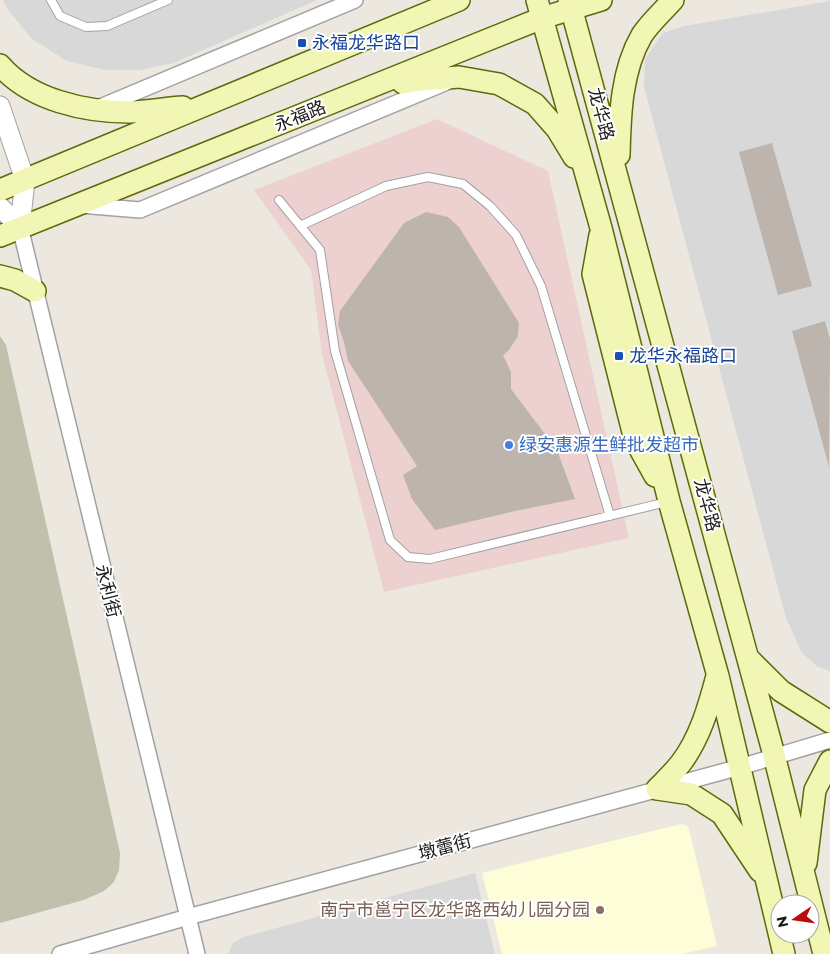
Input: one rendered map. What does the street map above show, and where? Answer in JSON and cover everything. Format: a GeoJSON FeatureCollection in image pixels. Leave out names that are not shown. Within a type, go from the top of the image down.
{"type":"FeatureCollection","features":[{"type":"Feature","properties":{"kind":"main road"},"geometry":{"type":"LineString","coordinates":[[406,22],[426,0]]}},
{"type":"Feature","properties":{"kind":"main road"},"geometry":{"type":"LineString","coordinates":[[0,190],[459,0]]}},
{"type":"Feature","properties":{"kind":"main road","name":"永福路"},"geometry":{"type":"LineString","coordinates":[[0,236],[363,91],[539,9],[601,0]]}},
{"type":"Feature","properties":{"kind":"main road"},"geometry":{"type":"LineString","coordinates":[[363,91],[421,80],[459,77],[499,84],[535,104],[557,129],[589,183],[619,178],[620,126],[626,71],[643,34],[673,0]]}},
{"type":"Feature","properties":{"kind":"main road","name":"龙华路"},"geometry":{"type":"LineString","coordinates":[[570,4],[619,178],[774,755],[824,954]]}},
{"type":"Feature","properties":{"kind":"main road","name":"龙华路"},"geometry":{"type":"LineString","coordinates":[[539,9],[589,183],[669,501],[718,676],[784,954]]}},
{"type":"Feature","properties":{"kind":"main road"},"geometry":{"type":"LineString","coordinates":[[0,65],[9,75],[38,93],[81,108],[130,112],[206,104]]}},
{"type":"Feature","properties":{"kind":"main road"},"geometry":{"type":"LineString","coordinates":[[0,276],[15,280],[35,291]]}},
{"type":"Feature","properties":{"kind":"main road"},"geometry":{"type":"LineString","coordinates":[[748,658],[780,691],[830,722]]}},
{"type":"Feature","properties":{"kind":"main road"},"geometry":{"type":"LineString","coordinates":[[657,789],[681,763],[692,745],[706,714],[718,676]]}},
{"type":"Feature","properties":{"kind":"main road"},"geometry":{"type":"LineString","coordinates":[[805,878],[815,790],[830,761]]}},
{"type":"Feature","properties":{"kind":"main road"},"geometry":{"type":"LineString","coordinates":[[657,789],[691,794],[722,814],[767,882]]}},
{"type":"Feature","properties":{"kind":"street"},"geometry":{"type":"LineString","coordinates":[[96,109],[355,0]]}},
{"type":"Feature","properties":{"kind":"street"},"geometry":{"type":"LineString","coordinates":[[76,205],[140,210],[459,77]]}},
{"type":"Feature","properties":{"kind":"street"},"geometry":{"type":"LineString","coordinates":[[0,106],[25,180],[20,227]]}},
{"type":"Feature","properties":{"kind":"street"},"geometry":{"type":"LineString","coordinates":[[0,207],[20,227]]}},
{"type":"Feature","properties":{"kind":"street","name":"永利街"},"geometry":{"type":"LineString","coordinates":[[20,227],[198,954]]}},
{"type":"Feature","properties":{"kind":"street","name":"墩蕾街"},"geometry":{"type":"LineString","coordinates":[[60,954],[188,917],[740,767],[774,755],[830,740]]}},
{"type":"Feature","properties":{"kind":"lane"},"geometry":{"type":"LineString","coordinates":[[51,0],[60,16],[86,27],[108,26],[168,0]]}},
{"type":"Feature","properties":{"kind":"lane"},"geometry":{"type":"LineString","coordinates":[[300,226],[386,186],[428,177],[463,184],[490,206],[516,236],[541,286],[610,516]]}},
{"type":"Feature","properties":{"kind":"lane"},"geometry":{"type":"LineString","coordinates":[[279,200],[320,250],[335,351],[390,540],[408,557],[430,559],[669,501]]}},
{"type":"Feature","properties":{"kind":"shaded area"},"geometry":{"type":"Polygon","coordinates":[[[3,0],[317,0],[174,63],[140,70],[105,70],[67,61],[32,39],[8,10],[3,0]]]}},
{"type":"Feature","properties":{"kind":"shaded area"},"geometry":{"type":"Polygon","coordinates":[[[830,1],[830,671],[818,667],[802,653],[786,618],[644,87],[645,59],[663,33],[684,26],[830,1]]]}},
{"type":"Feature","properties":{"kind":"shaded area"},"geometry":{"type":"Polygon","coordinates":[[[437,119],[548,171],[629,538],[384,592],[322,354],[311,270],[254,190],[437,119]]]}},
{"type":"Feature","properties":{"kind":"shaded area"},"geometry":{"type":"Polygon","coordinates":[[[0,336],[6,345],[120,853],[119,870],[114,882],[104,891],[84,900],[0,923],[0,336]]]}},
{"type":"Feature","properties":{"kind":"shaded area","name":"南宁市邕宁区龙华路西幼儿园分园"},"geometry":{"type":"Polygon","coordinates":[[[681,824],[686,825],[689,829],[717,946],[682,954],[502,954],[482,873],[681,824]]]}},
{"type":"Feature","properties":{"kind":"shaded area"},"geometry":{"type":"Polygon","coordinates":[[[475,873],[495,954],[228,954],[233,943],[244,937],[475,873]]]}},
{"type":"Feature","properties":{"kind":"building"},"geometry":{"type":"Polygon","coordinates":[[[772,143],[812,286],[778,295],[739,152],[772,143]]]}},
{"type":"Feature","properties":{"kind":"building"},"geometry":{"type":"Polygon","coordinates":[[[426,212],[448,217],[459,227],[519,323],[518,336],[509,350],[503,355],[511,372],[511,389],[557,450],[575,499],[435,530],[412,499],[403,475],[417,466],[348,361],[338,325],[340,311],[404,223],[426,212]]]}},
{"type":"Feature","properties":{"kind":"building"},"geometry":{"type":"Polygon","coordinates":[[[825,321],[830,339],[829,467],[792,331],[825,321]]]}},
{"type":"Feature","properties":{"kind":"place","name":"永福龙华路口"},"geometry":{"type":"Point","coordinates":[302,43]}},
{"type":"Feature","properties":{"kind":"place","name":"龙华永福路口"},"geometry":{"type":"Point","coordinates":[619,356]}},
{"type":"Feature","properties":{"kind":"place","name":"绿安惠源生鲜批发超市"},"geometry":{"type":"Point","coordinates":[509,445]}},
{"type":"Feature","properties":{"kind":"place","name":"南宁市邕宁区龙华路西幼儿园分园"},"geometry":{"type":"Point","coordinates":[600,910]}}]}
